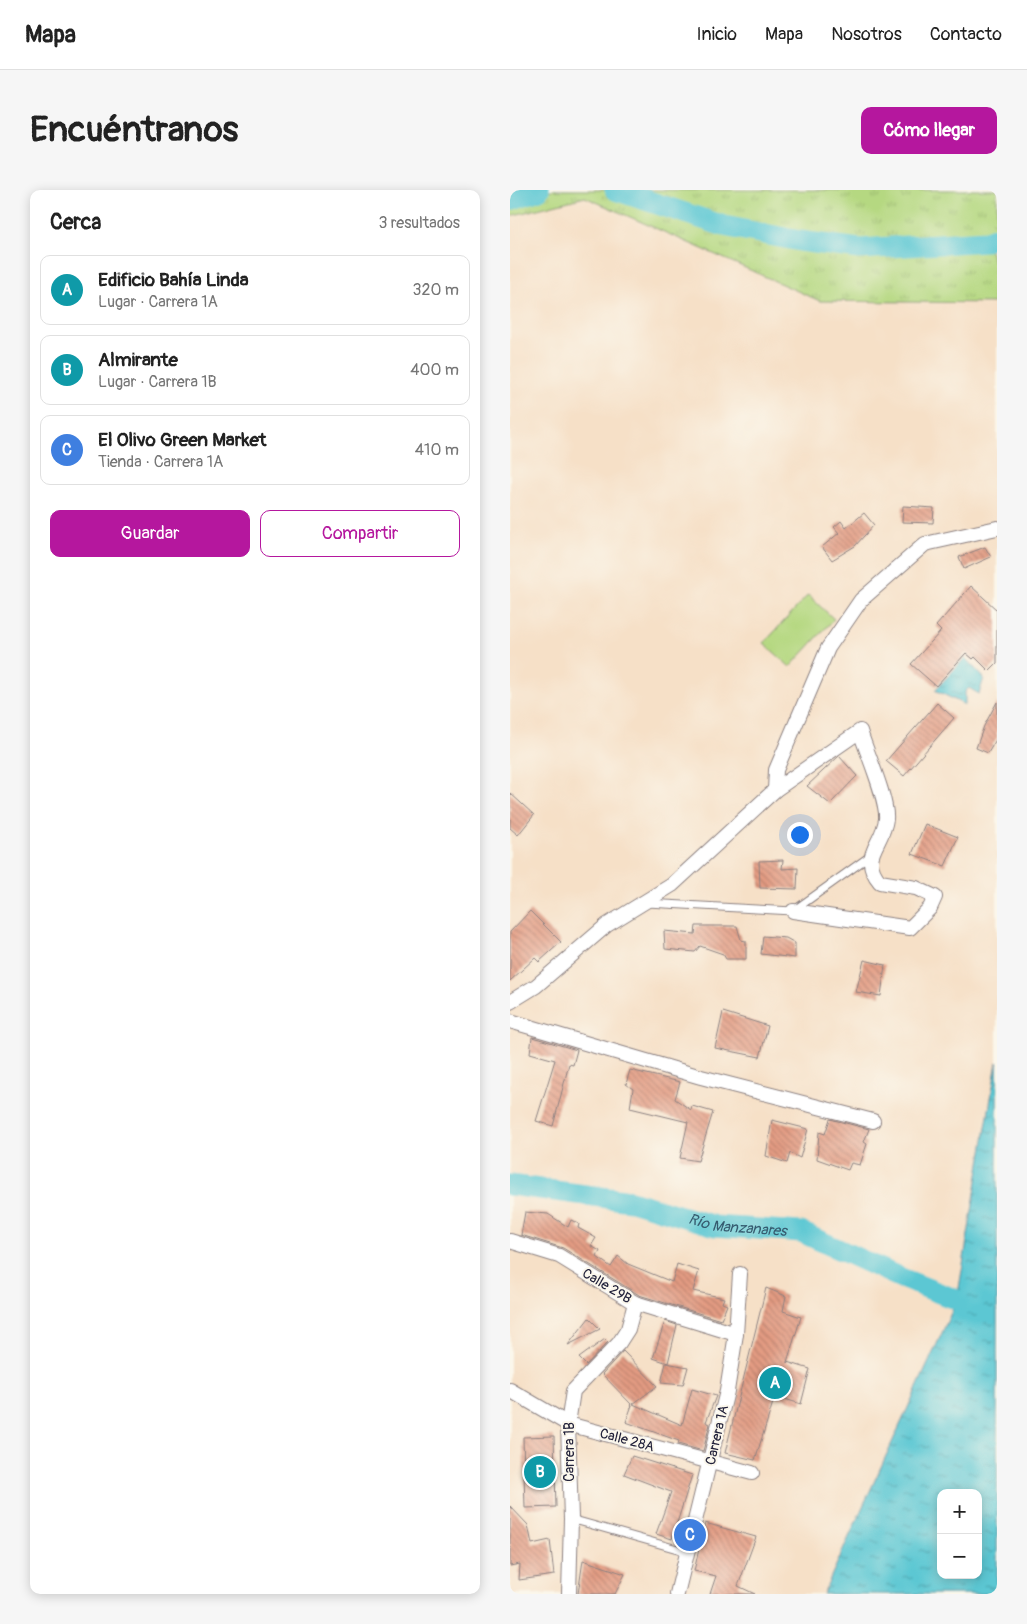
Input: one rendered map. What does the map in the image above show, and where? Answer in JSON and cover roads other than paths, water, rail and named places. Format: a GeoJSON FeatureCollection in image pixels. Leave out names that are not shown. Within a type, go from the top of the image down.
{"type":"FeatureCollection","features":[{"type":"Feature","properties":{"kind":"street"},"geometry":{"type":"LineString","coordinates":[[775,790],[776,770],[828,648],[861,600],[925,544],[997,528]]}},
{"type":"Feature","properties":{"kind":"street"},"geometry":{"type":"LineString","coordinates":[[510,1002],[536,986],[607,925],[672,885],[775,790],[860,731],[884,802],[886,820],[871,856],[871,872],[880,882],[916,888],[935,897],[930,908],[910,928],[793,912]]}},
{"type":"Feature","properties":{"kind":"street"},"geometry":{"type":"LineString","coordinates":[[510,1021],[700,1077],[873,1120]]}},
{"type":"Feature","properties":{"kind":"street","name":"Calle 29B"},"geometry":{"type":"LineString","coordinates":[[510,1241],[559,1256],[635,1303],[736,1334]]}},
{"type":"Feature","properties":{"kind":"street","name":"Carrera 1A"},"geometry":{"type":"LineString","coordinates":[[677,1594],[727,1391],[736,1334],[740,1274]]}},
{"type":"Feature","properties":{"kind":"street","name":"Carrera 1B"},"geometry":{"type":"LineString","coordinates":[[569,1594],[568,1424],[574,1391],[619,1344],[628,1329],[635,1303]]}},
{"type":"Feature","properties":{"kind":"street","name":"Calle 28A"},"geometry":{"type":"LineString","coordinates":[[510,1390],[525,1396],[568,1424],[752,1473]]}},
{"type":"Feature","properties":{"kind":"lane"},"geometry":{"type":"LineString","coordinates":[[642,903],[793,912],[871,856]]}},
{"type":"Feature","properties":{"kind":"lane"},"geometry":{"type":"LineString","coordinates":[[570,1519],[688,1552]]}},
{"type":"Feature","properties":{"kind":"water"},"geometry":{"type":"Polygon","coordinates":[[[965,658],[984,678],[979,694],[969,688],[965,692],[965,705],[935,690],[965,658]]]}},
{"type":"Feature","properties":{"kind":"water"},"geometry":{"type":"Polygon","coordinates":[[[997,1062],[997,1594],[823,1594],[957,1300],[997,1062]]]}},
{"type":"Feature","properties":{"kind":"waterway"},"geometry":{"type":"LineString","coordinates":[[510,200],[539,190]]}},
{"type":"Feature","properties":{"kind":"waterway"},"geometry":{"type":"LineString","coordinates":[[615,190],[724,226],[800,241],[860,249],[986,241],[997,237]]}},
{"type":"Feature","properties":{"kind":"waterway","name":"Río Manzanares"},"geometry":{"type":"LineString","coordinates":[[510,1185],[631,1201],[715,1226],[801,1232],[901,1278],[957,1300]]}},
{"type":"Feature","properties":{"kind":"place","name":"Edificio Bahía Linda"},"geometry":{"type":"Point","coordinates":[775,1383]}},
{"type":"Feature","properties":{"kind":"place","name":"Almirante"},"geometry":{"type":"Point","coordinates":[540,1472]}},
{"type":"Feature","properties":{"kind":"place","name":"El Olivo Green Market"},"geometry":{"type":"Point","coordinates":[690,1535]}}]}
